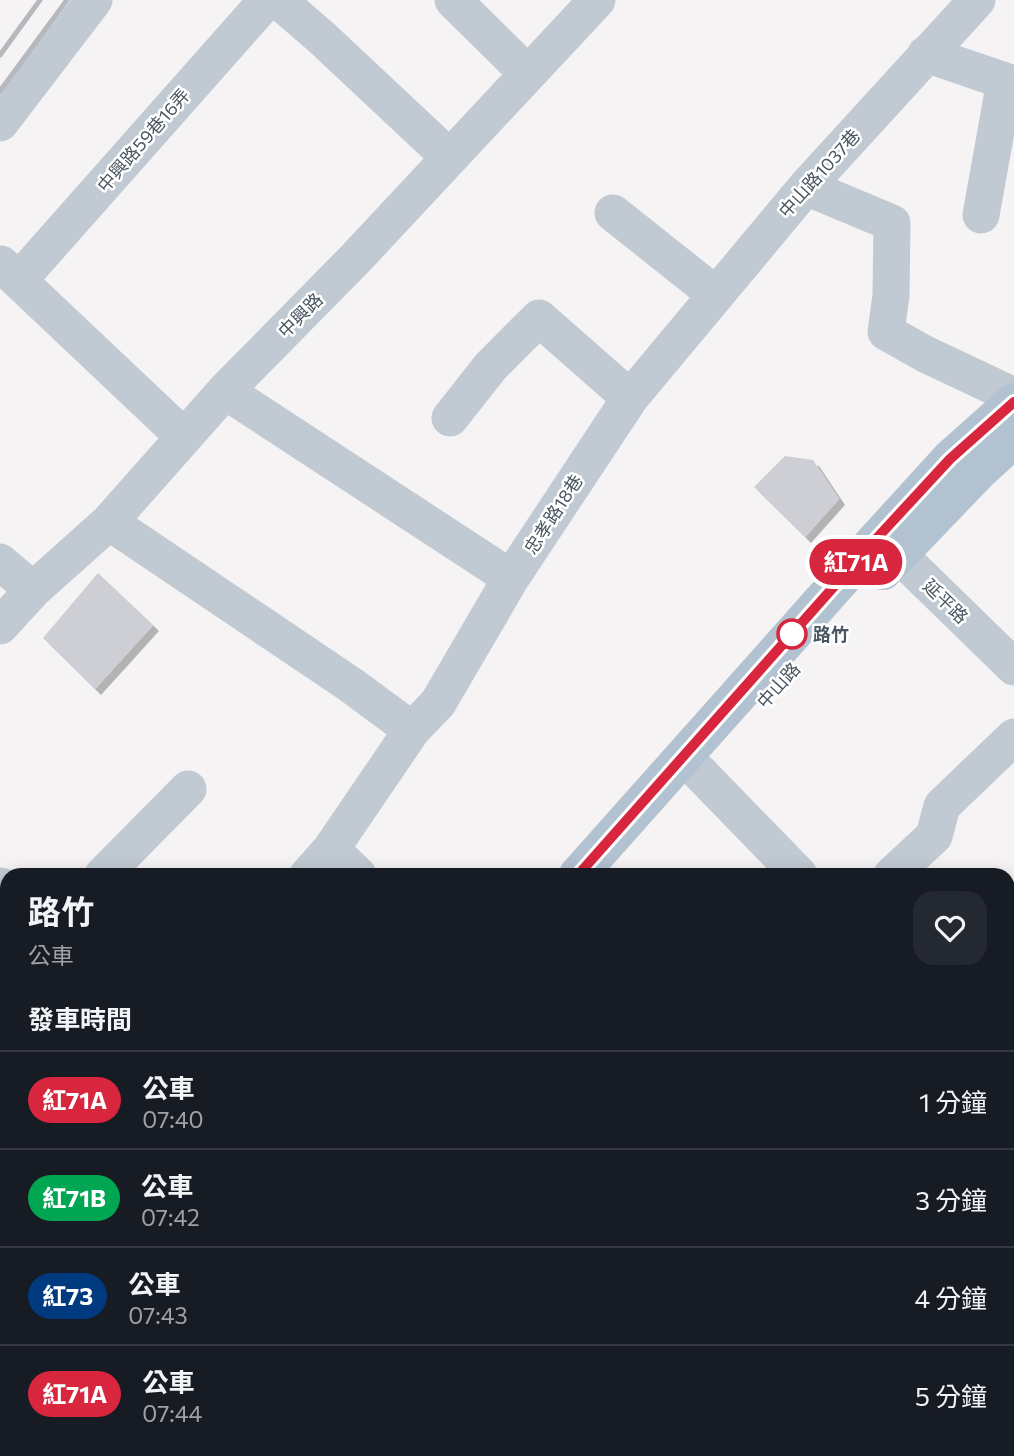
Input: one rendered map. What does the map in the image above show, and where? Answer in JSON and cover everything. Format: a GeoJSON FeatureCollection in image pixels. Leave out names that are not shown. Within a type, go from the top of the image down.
{"type":"FeatureCollection","features":[{"type":"Feature","properties":{"kind":"main road","name":"中山路"},"geometry":{"type":"LineString","coordinates":[[612,868],[699,772],[888,546],[950,459],[1014,402]]}},
{"type":"Feature","properties":{"kind":"main road","name":"中山路"},"geometry":{"type":"LineString","coordinates":[[585,868],[888,546],[1014,439]]}},
{"type":"Feature","properties":{"kind":"street"},"geometry":{"type":"LineString","coordinates":[[0,123],[94,0]]}},
{"type":"Feature","properties":{"kind":"street","name":"中興路59巷16弄"},"geometry":{"type":"LineString","coordinates":[[9,272],[267,0]]}},
{"type":"Feature","properties":{"kind":"street"},"geometry":{"type":"LineString","coordinates":[[278,0],[449,157]]}},
{"type":"Feature","properties":{"kind":"street"},"geometry":{"type":"LineString","coordinates":[[453,0],[527,73]]}},
{"type":"Feature","properties":{"kind":"street","name":"中興路"},"geometry":{"type":"LineString","coordinates":[[0,626],[33,590],[109,522],[225,390],[357,257],[597,0]]}},
{"type":"Feature","properties":{"kind":"street","name":"中山路1037巷"},"geometry":{"type":"LineString","coordinates":[[715,294],[806,187],[977,0]]}},
{"type":"Feature","properties":{"kind":"street"},"geometry":{"type":"LineString","coordinates":[[926,54],[1005,81],[981,215]]}},
{"type":"Feature","properties":{"kind":"street"},"geometry":{"type":"LineString","coordinates":[[806,187],[892,223],[891,295],[886,332],[925,354],[1014,396]]}},
{"type":"Feature","properties":{"kind":"street"},"geometry":{"type":"LineString","coordinates":[[614,213],[715,294]]}},
{"type":"Feature","properties":{"kind":"street"},"geometry":{"type":"LineString","coordinates":[[9,272],[183,436]]}},
{"type":"Feature","properties":{"kind":"street","name":"忠孝路18巷"},"geometry":{"type":"LineString","coordinates":[[337,868],[319,862],[412,730],[438,703],[511,578],[630,398],[715,294]]}},
{"type":"Feature","properties":{"kind":"street"},"geometry":{"type":"LineString","coordinates":[[450,418],[491,366],[539,318],[630,398]]}},
{"type":"Feature","properties":{"kind":"street"},"geometry":{"type":"LineString","coordinates":[[225,390],[511,578]]}},
{"type":"Feature","properties":{"kind":"street"},"geometry":{"type":"LineString","coordinates":[[109,522],[351,685],[412,730]]}},
{"type":"Feature","properties":{"kind":"street","name":"延平路"},"geometry":{"type":"LineString","coordinates":[[888,546],[1014,667]]}},
{"type":"Feature","properties":{"kind":"street"},"geometry":{"type":"LineString","coordinates":[[0,562],[33,590]]}},
{"type":"Feature","properties":{"kind":"street"},"geometry":{"type":"LineString","coordinates":[[900,868],[934,836],[942,806],[1014,737]]}},
{"type":"Feature","properties":{"kind":"street"},"geometry":{"type":"LineString","coordinates":[[699,772],[792,868]]}},
{"type":"Feature","properties":{"kind":"street"},"geometry":{"type":"LineString","coordinates":[[110,868],[188,789]]}},
{"type":"Feature","properties":{"kind":"building"},"geometry":{"type":"Polygon","coordinates":[[[785,456],[813,460],[839,499],[805,537],[754,487],[785,456]]]}},
{"type":"Feature","properties":{"kind":"building"},"geometry":{"type":"Polygon","coordinates":[[[98,573],[153,625],[95,689],[43,638],[98,573]]]}},
{"type":"Feature","properties":{"kind":"railway"},"geometry":{"type":"LineString","coordinates":[[0,55],[40,0]]}},
{"type":"Feature","properties":{"kind":"railway"},"geometry":{"type":"LineString","coordinates":[[0,91],[67,0]]}},
{"type":"Feature","properties":{"kind":"bus line","name":"紅71A"},"geometry":{"type":"LineString","coordinates":[[584,868],[877,538],[950,459],[1014,402]]}},
{"type":"Feature","properties":{"kind":"place","name":"路竹"},"geometry":{"type":"Point","coordinates":[792,634]}}]}
